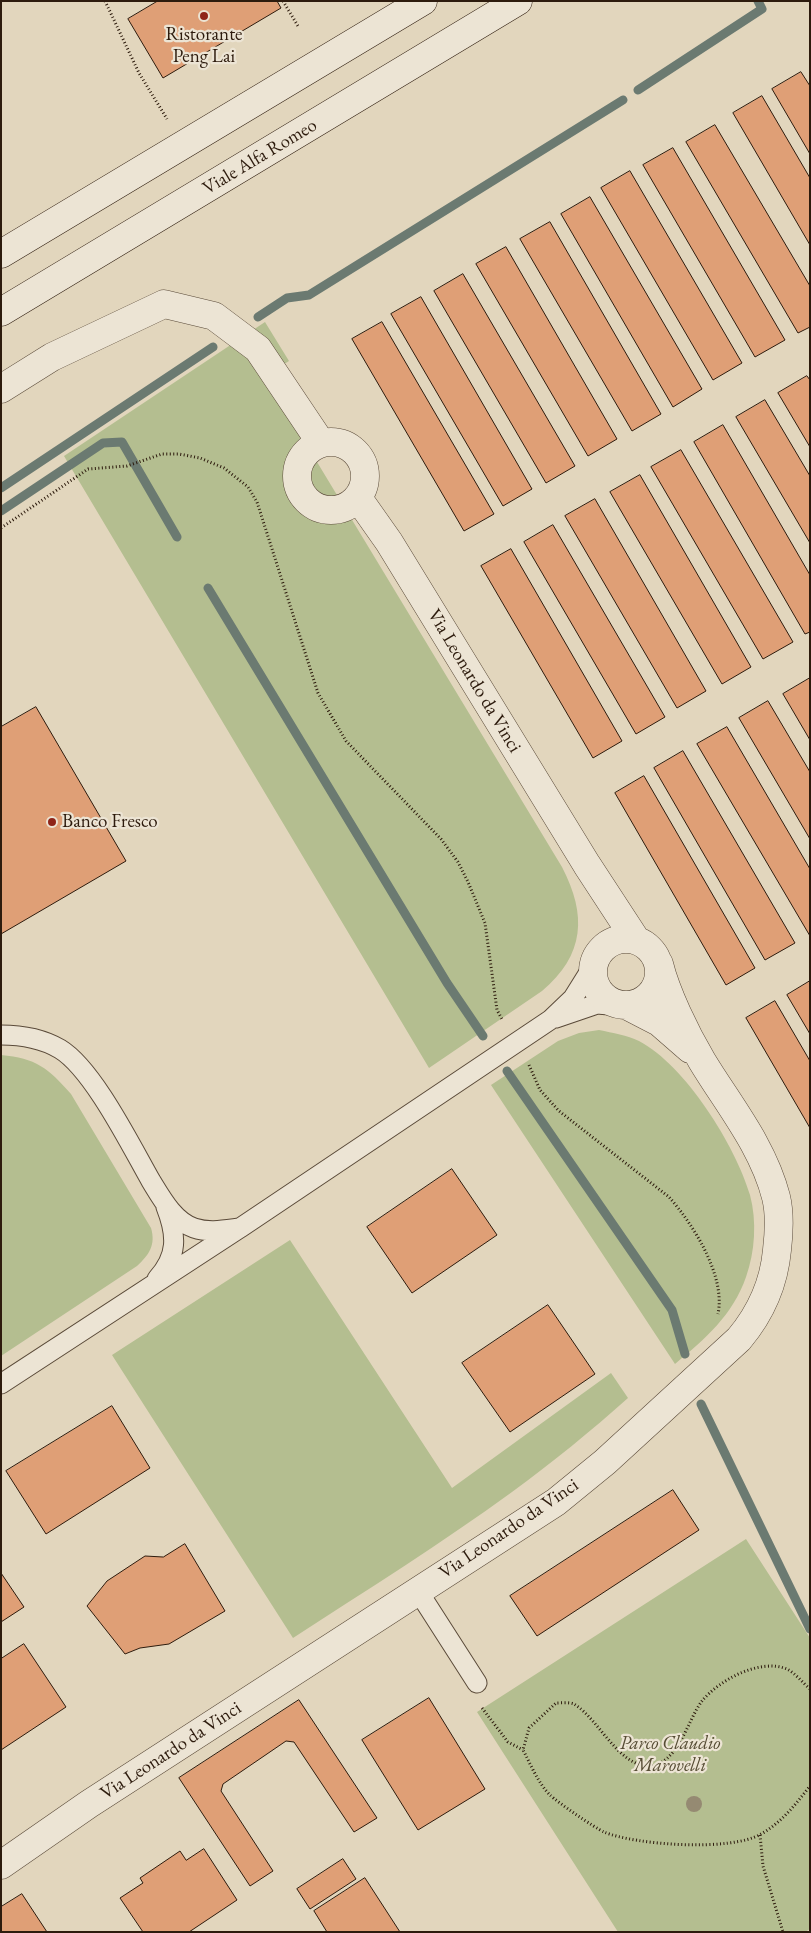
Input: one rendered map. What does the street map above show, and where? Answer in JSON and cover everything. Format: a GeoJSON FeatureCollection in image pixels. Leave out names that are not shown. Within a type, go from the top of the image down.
{"type":"FeatureCollection","features":[{"type":"Feature","properties":{"kind":"street"},"geometry":{"type":"LineString","coordinates":[[1,254],[423,1]]}},
{"type":"Feature","properties":{"kind":"street","name":"Viale Alfa Romeo"},"geometry":{"type":"LineString","coordinates":[[1,312],[518,1]]}},
{"type":"Feature","properties":{"kind":"street"},"geometry":{"type":"LineString","coordinates":[[1,388],[52,357],[164,304],[214,316],[258,349],[321,443]]}},
{"type":"Feature","properties":{"kind":"street"},"geometry":{"type":"LineString","coordinates":[[334,442],[346,445],[356,452],[363,463],[365,475],[364,487],[358,498],[340,510],[330,511],[315,506],[303,496],[297,481],[299,465],[308,452],[321,443],[334,442]]}},
{"type":"Feature","properties":{"kind":"street","name":"Via Leonardo da Vinci"},"geometry":{"type":"LineString","coordinates":[[358,498],[389,542],[587,865],[636,940]]}},
{"type":"Feature","properties":{"kind":"street","name":"Via Leonardo da Vinci"},"geometry":{"type":"LineString","coordinates":[[587,865],[600,911],[598,956]]}},
{"type":"Feature","properties":{"kind":"street"},"geometry":{"type":"LineString","coordinates":[[624,939],[636,940],[650,949],[659,964],[658,983],[653,992],[638,1004],[624,1006],[611,1003],[602,996],[596,987],[593,977],[598,956],[614,941],[624,939]]}},
{"type":"Feature","properties":{"kind":"street","name":"Via Leonardo da Vinci"},"geometry":{"type":"LineString","coordinates":[[1,1865],[89,1804],[556,1502],[598,1468],[740,1339],[750,1326],[766,1295],[776,1262],[779,1230],[776,1198],[766,1169],[750,1137],[700,1059],[664,984],[659,964]]}},
{"type":"Feature","properties":{"kind":"street","name":"Via Leonardo da Vinci"},"geometry":{"type":"LineString","coordinates":[[624,1006],[659,1022],[700,1059]]}},
{"type":"Feature","properties":{"kind":"lane"},"geometry":{"type":"LineString","coordinates":[[1,1384],[240,1228],[550,1020],[573,998],[585,981],[598,956]]}},
{"type":"Feature","properties":{"kind":"lane"},"geometry":{"type":"LineString","coordinates":[[550,1020],[597,1004],[624,1006]]}},
{"type":"Feature","properties":{"kind":"lane"},"geometry":{"type":"LineString","coordinates":[[1,1036],[30,1038],[51,1045],[62,1050],[80,1067],[113,1116],[163,1200],[180,1219],[194,1228],[207,1231],[240,1228]]}},
{"type":"Feature","properties":{"kind":"lane"},"geometry":{"type":"LineString","coordinates":[[151,1286],[166,1266],[174,1242],[173,1228],[163,1200]]}},
{"type":"Feature","properties":{"kind":"lane"},"geometry":{"type":"LineString","coordinates":[[418,1591],[477,1683]]}},
{"type":"Feature","properties":{"kind":"path"},"geometry":{"type":"LineString","coordinates":[[105,1],[139,73],[182,146]]}},
{"type":"Feature","properties":{"kind":"path"},"geometry":{"type":"LineString","coordinates":[[284,1],[298,26]]}},
{"type":"Feature","properties":{"kind":"path"},"geometry":{"type":"LineString","coordinates":[[1,528],[88,470],[128,466],[162,454],[179,454],[200,458],[224,468],[248,487],[256,502],[318,693],[332,720],[346,741],[363,760],[441,839],[458,862],[468,882],[485,923],[498,1010],[504,1024]]}},
{"type":"Feature","properties":{"kind":"path"},"geometry":{"type":"LineString","coordinates":[[526,1058],[540,1090],[559,1111],[669,1196],[684,1214],[699,1239],[710,1263],[718,1288],[720,1308],[718,1318]]}},
{"type":"Feature","properties":{"kind":"path"},"geometry":{"type":"LineString","coordinates":[[523,1750],[529,1728],[556,1703],[573,1703],[590,1718],[626,1757],[636,1764],[650,1766],[663,1762],[679,1743],[702,1701],[736,1674],[764,1666],[787,1669],[810,1689]]}},
{"type":"Feature","properties":{"kind":"path"},"geometry":{"type":"LineString","coordinates":[[477,1683],[480,1705],[508,1742],[523,1750],[539,1780],[551,1796],[603,1831],[627,1839],[705,1846],[734,1843],[760,1835],[780,1820],[798,1802],[810,1786]]}},
{"type":"Feature","properties":{"kind":"path"},"geometry":{"type":"LineString","coordinates":[[760,1835],[763,1866],[783,1932]]}},
{"type":"Feature","properties":{"kind":"green space"},"geometry":{"type":"Polygon","coordinates":[[[265,322],[289,361],[265,376],[562,867],[575,902],[578,934],[574,949],[567,963],[556,977],[542,991],[429,1068],[64,456],[265,322]]]}},
{"type":"Feature","properties":{"kind":"green space"},"geometry":{"type":"Polygon","coordinates":[[[599,1030],[639,1041],[656,1052],[674,1068],[691,1087],[721,1131],[743,1175],[750,1195],[754,1215],[753,1247],[749,1267],[740,1291],[726,1315],[707,1336],[675,1364],[491,1085],[558,1041],[579,1033],[599,1030]]]}},
{"type":"Feature","properties":{"kind":"green space"},"geometry":{"type":"Polygon","coordinates":[[[1,1055],[13,1056],[40,1066],[55,1077],[71,1094],[151,1228],[153,1240],[148,1254],[137,1266],[1,1356],[1,1055]]]}},
{"type":"Feature","properties":{"kind":"green space"},"geometry":{"type":"Polygon","coordinates":[[[290,1240],[452,1488],[611,1373],[628,1398],[572,1446],[486,1511],[293,1638],[112,1355],[290,1240]]]}},
{"type":"Feature","properties":{"kind":"green space","name":"Parco Claudio Marovelli"},"geometry":{"type":"Polygon","coordinates":[[[746,1539],[810,1638],[810,1929],[805,1932],[618,1932],[477,1712],[746,1539]]]}},
{"type":"Feature","properties":{"kind":"building"},"geometry":{"type":"Polygon","coordinates":[[[158,1],[277,1],[281,8],[163,78],[128,19],[158,1]]]}},
{"type":"Feature","properties":{"kind":"building"},"geometry":{"type":"Polygon","coordinates":[[[801,72],[810,86],[810,154],[772,89],[801,72]]]}},
{"type":"Feature","properties":{"kind":"building"},"geometry":{"type":"Polygon","coordinates":[[[762,96],[810,178],[810,245],[733,113],[762,96]]]}},
{"type":"Feature","properties":{"kind":"building"},"geometry":{"type":"Polygon","coordinates":[[[715,125],[810,286],[810,327],[798,333],[686,142],[715,125]]]}},
{"type":"Feature","properties":{"kind":"building"},"geometry":{"type":"Polygon","coordinates":[[[673,148],[785,340],[755,357],[643,165],[673,148]]]}},
{"type":"Feature","properties":{"kind":"building"},"geometry":{"type":"Polygon","coordinates":[[[630,171],[742,363],[713,380],[601,188],[630,171]]]}},
{"type":"Feature","properties":{"kind":"building"},"geometry":{"type":"Polygon","coordinates":[[[590,197],[702,389],[673,407],[561,214],[590,197]]]}},
{"type":"Feature","properties":{"kind":"building"},"geometry":{"type":"Polygon","coordinates":[[[550,222],[661,414],[632,431],[520,239],[550,222]]]}},
{"type":"Feature","properties":{"kind":"building"},"geometry":{"type":"Polygon","coordinates":[[[506,247],[617,439],[588,456],[476,264],[506,247]]]}},
{"type":"Feature","properties":{"kind":"building"},"geometry":{"type":"Polygon","coordinates":[[[463,274],[575,466],[546,483],[434,291],[463,274]]]}},
{"type":"Feature","properties":{"kind":"building"},"geometry":{"type":"Polygon","coordinates":[[[421,297],[532,489],[503,506],[391,314],[421,297]]]}},
{"type":"Feature","properties":{"kind":"building"},"geometry":{"type":"Polygon","coordinates":[[[382,322],[494,514],[464,531],[352,339],[382,322]]]}},
{"type":"Feature","properties":{"kind":"building"},"geometry":{"type":"Polygon","coordinates":[[[807,376],[810,380],[810,447],[778,393],[807,376]]]}},
{"type":"Feature","properties":{"kind":"building"},"geometry":{"type":"Polygon","coordinates":[[[765,400],[810,476],[810,543],[736,417],[765,400]]]}},
{"type":"Feature","properties":{"kind":"building"},"geometry":{"type":"Polygon","coordinates":[[[723,425],[810,575],[810,632],[805,634],[694,442],[723,425]]]}},
{"type":"Feature","properties":{"kind":"building"},"geometry":{"type":"Polygon","coordinates":[[[681,450],[793,642],[763,659],[651,467],[681,450]]]}},
{"type":"Feature","properties":{"kind":"building"},"geometry":{"type":"Polygon","coordinates":[[[640,475],[751,667],[722,684],[610,492],[640,475]]]}},
{"type":"Feature","properties":{"kind":"building"},"geometry":{"type":"Polygon","coordinates":[[[595,499],[706,691],[677,708],[565,516],[595,499]]]}},
{"type":"Feature","properties":{"kind":"building"},"geometry":{"type":"Polygon","coordinates":[[[553,525],[665,717],[636,734],[524,542],[553,525]]]}},
{"type":"Feature","properties":{"kind":"building"},"geometry":{"type":"Polygon","coordinates":[[[511,549],[622,741],[593,758],[481,566],[511,549]]]}},
{"type":"Feature","properties":{"kind":"building"},"geometry":{"type":"Polygon","coordinates":[[[810,678],[810,740],[783,694],[810,678]]]}},
{"type":"Feature","properties":{"kind":"building"},"geometry":{"type":"Polygon","coordinates":[[[768,701],[810,772],[810,839],[739,718],[768,701]]]}},
{"type":"Feature","properties":{"kind":"building","name":"Banco Fresco"},"geometry":{"type":"Polygon","coordinates":[[[36,707],[126,861],[1,934],[1,727],[36,707]]]}},
{"type":"Feature","properties":{"kind":"building"},"geometry":{"type":"Polygon","coordinates":[[[727,727],[810,869],[810,936],[697,744],[727,727]]]}},
{"type":"Feature","properties":{"kind":"building"},"geometry":{"type":"Polygon","coordinates":[[[683,751],[795,943],[765,960],[654,768],[683,751]]]}},
{"type":"Feature","properties":{"kind":"building"},"geometry":{"type":"Polygon","coordinates":[[[644,776],[755,968],[726,985],[615,793],[644,776]]]}},
{"type":"Feature","properties":{"kind":"building"},"geometry":{"type":"Polygon","coordinates":[[[810,981],[810,1034],[787,995],[810,981]]]}},
{"type":"Feature","properties":{"kind":"building"},"geometry":{"type":"Polygon","coordinates":[[[775,1001],[810,1061],[810,1128],[746,1018],[775,1001]]]}},
{"type":"Feature","properties":{"kind":"building"},"geometry":{"type":"Polygon","coordinates":[[[452,1169],[497,1235],[412,1293],[367,1227],[452,1169]]]}},
{"type":"Feature","properties":{"kind":"building"},"geometry":{"type":"Polygon","coordinates":[[[548,1305],[595,1374],[510,1432],[462,1363],[548,1305]]]}},
{"type":"Feature","properties":{"kind":"building"},"geometry":{"type":"Polygon","coordinates":[[[112,1406],[150,1468],[46,1534],[6,1471],[112,1406]]]}},
{"type":"Feature","properties":{"kind":"building"},"geometry":{"type":"Polygon","coordinates":[[[673,1490],[699,1530],[537,1636],[510,1596],[673,1490]]]}},
{"type":"Feature","properties":{"kind":"building"},"geometry":{"type":"Polygon","coordinates":[[[185,1544],[225,1611],[169,1644],[140,1648],[125,1654],[87,1606],[107,1581],[145,1556],[163,1557],[185,1544]]]}},
{"type":"Feature","properties":{"kind":"building"},"geometry":{"type":"Polygon","coordinates":[[[1,1573],[24,1607],[1,1622],[1,1573]]]}},
{"type":"Feature","properties":{"kind":"building"},"geometry":{"type":"Polygon","coordinates":[[[24,1644],[66,1707],[1,1750],[1,1659],[24,1644]]]}},
{"type":"Feature","properties":{"kind":"building"},"geometry":{"type":"Polygon","coordinates":[[[429,1698],[485,1789],[418,1830],[362,1740],[429,1698]]]}},
{"type":"Feature","properties":{"kind":"building"},"geometry":{"type":"Polygon","coordinates":[[[299,1700],[377,1818],[354,1832],[294,1742],[286,1741],[223,1784],[221,1791],[273,1871],[250,1886],[179,1778],[299,1700]]]}},
{"type":"Feature","properties":{"kind":"building"},"geometry":{"type":"Polygon","coordinates":[[[204,1849],[237,1900],[189,1932],[143,1932],[120,1898],[143,1883],[140,1878],[180,1851],[186,1860],[204,1849]]]}},
{"type":"Feature","properties":{"kind":"building"},"geometry":{"type":"Polygon","coordinates":[[[343,1859],[356,1879],[310,1909],[297,1889],[343,1859]]]}},
{"type":"Feature","properties":{"kind":"building"},"geometry":{"type":"Polygon","coordinates":[[[365,1878],[400,1932],[327,1932],[314,1911],[365,1878]]]}},
{"type":"Feature","properties":{"kind":"building"},"geometry":{"type":"Polygon","coordinates":[[[22,1894],[47,1932],[1,1932],[1,1907],[22,1894]]]}},
{"type":"Feature","properties":{"kind":"waterway"},"geometry":{"type":"LineString","coordinates":[[638,90],[762,9],[758,1]]}},
{"type":"Feature","properties":{"kind":"waterway"},"geometry":{"type":"LineString","coordinates":[[258,317],[287,298],[309,295],[623,100]]}},
{"type":"Feature","properties":{"kind":"waterway"},"geometry":{"type":"LineString","coordinates":[[1,488],[213,347]]}},
{"type":"Feature","properties":{"kind":"waterway"},"geometry":{"type":"LineString","coordinates":[[1,511],[103,443],[122,442],[177,537]]}},
{"type":"Feature","properties":{"kind":"waterway"},"geometry":{"type":"LineString","coordinates":[[208,588],[447,983],[483,1036]]}},
{"type":"Feature","properties":{"kind":"waterway"},"geometry":{"type":"LineString","coordinates":[[507,1071],[672,1310],[685,1354]]}},
{"type":"Feature","properties":{"kind":"waterway"},"geometry":{"type":"LineString","coordinates":[[701,1404],[810,1629]]}},
{"type":"Feature","properties":{"kind":"place","name":"Ristorante Peng Lai"},"geometry":{"type":"Point","coordinates":[204,16]}},
{"type":"Feature","properties":{"kind":"place","name":"Banco Fresco"},"geometry":{"type":"Point","coordinates":[52,822]}}]}
